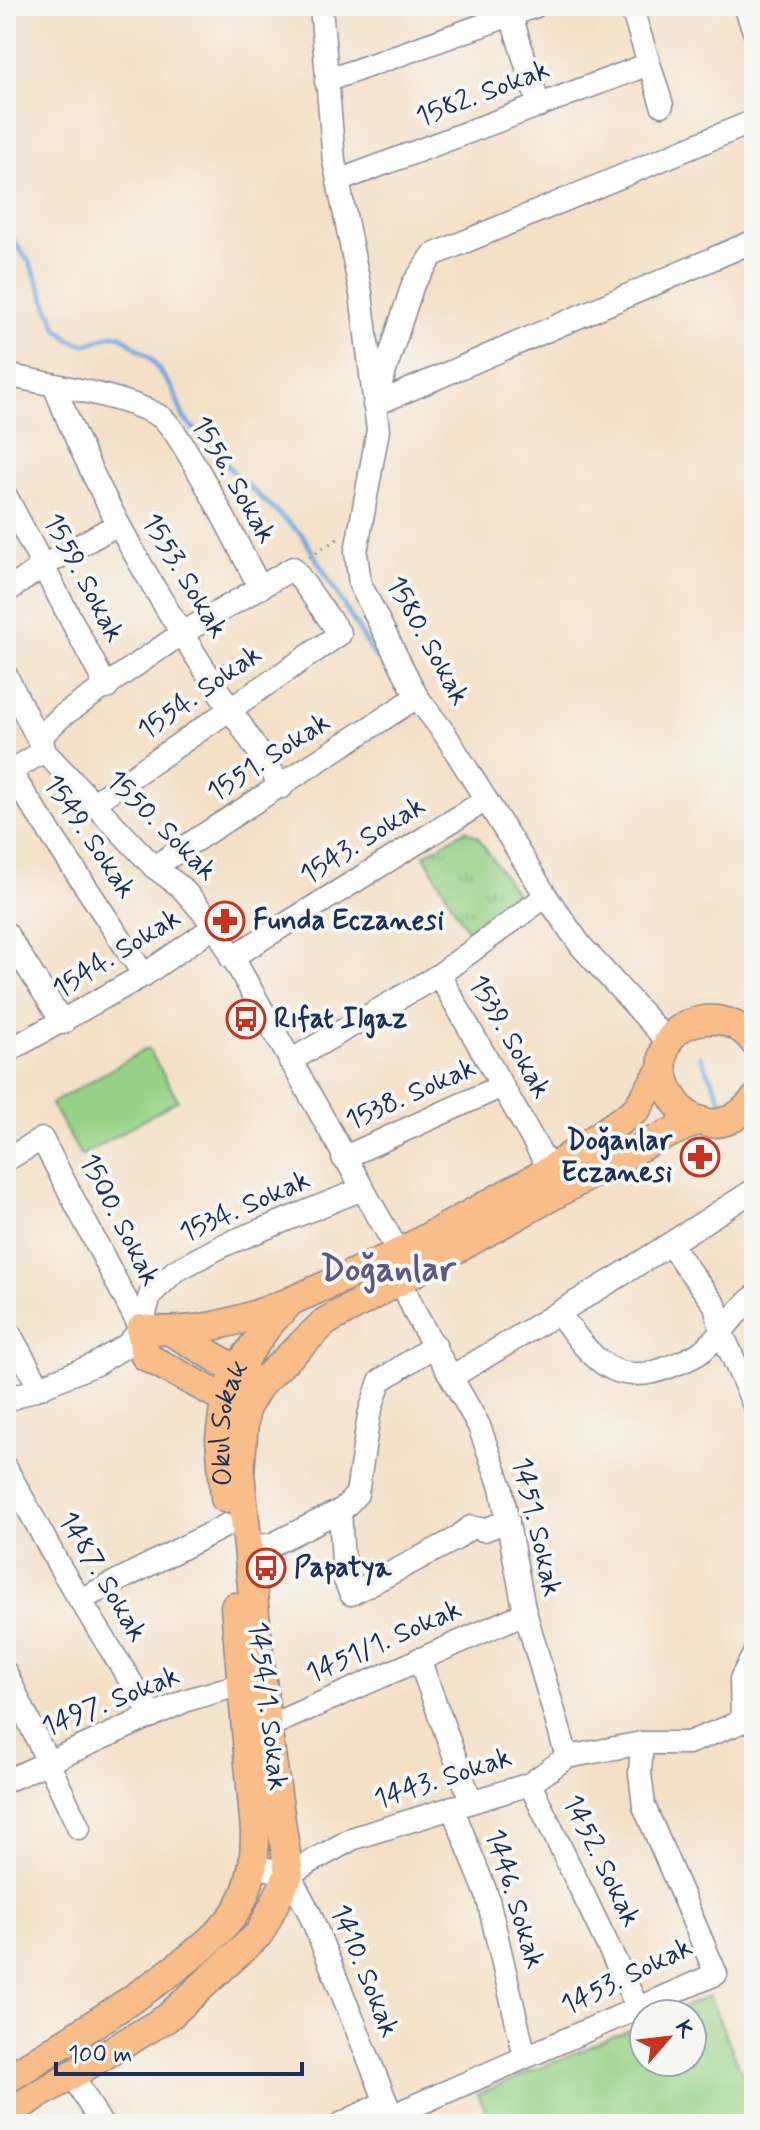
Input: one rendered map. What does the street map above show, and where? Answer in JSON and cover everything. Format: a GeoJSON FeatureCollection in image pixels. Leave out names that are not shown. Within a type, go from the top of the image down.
{"type":"FeatureCollection","features":[{"type":"Feature","properties":{"kind":"main road"},"geometry":{"type":"LineString","coordinates":[[754,1042],[735,1025],[719,1020],[686,1027],[666,1057],[672,1101],[699,1120],[743,1124],[754,1100]]}},
{"type":"Feature","properties":{"kind":"main road","name":"Okul Sokak"},"geometry":{"type":"LineString","coordinates":[[6,2080],[168,1974],[226,1925],[237,1909],[255,1866],[255,1831],[220,1439],[269,1324],[291,1301],[399,1265],[550,1170],[636,1110],[666,1057]]}},
{"type":"Feature","properties":{"kind":"main road"},"geometry":{"type":"LineString","coordinates":[[175,1334],[249,1376],[399,1265],[699,1120]]}},
{"type":"Feature","properties":{"kind":"main road"},"geometry":{"type":"LineString","coordinates":[[235,1404],[145,1356],[141,1329],[175,1334],[246,1319],[291,1301]]}},
{"type":"Feature","properties":{"kind":"main road","name":"1454/1. Sokak"},"geometry":{"type":"LineString","coordinates":[[235,1404],[267,1727],[289,1874]]}},
{"type":"Feature","properties":{"kind":"main road"},"geometry":{"type":"LineString","coordinates":[[6,2114],[167,2018],[260,1933],[289,1874]]}},
{"type":"Feature","properties":{"kind":"street","name":"1580. Sokak"},"geometry":{"type":"LineString","coordinates":[[321,6],[338,181],[361,294],[378,430],[356,552],[360,584],[417,697],[546,896],[666,1057]]}},
{"type":"Feature","properties":{"kind":"street"},"geometry":{"type":"LineString","coordinates":[[326,81],[509,10],[536,6]]}},
{"type":"Feature","properties":{"kind":"street"},"geometry":{"type":"LineString","coordinates":[[631,6],[662,105]]}},
{"type":"Feature","properties":{"kind":"street"},"geometry":{"type":"LineString","coordinates":[[745,6],[754,31]]}},
{"type":"Feature","properties":{"kind":"street"},"geometry":{"type":"LineString","coordinates":[[509,10],[539,106]]}},
{"type":"Feature","properties":{"kind":"street","name":"1582. Sokak"},"geometry":{"type":"LineString","coordinates":[[338,181],[649,64]]}},
{"type":"Feature","properties":{"kind":"street"},"geometry":{"type":"LineString","coordinates":[[374,405],[413,284],[433,255],[754,121]]}},
{"type":"Feature","properties":{"kind":"street"},"geometry":{"type":"LineString","coordinates":[[374,405],[754,241]]}},
{"type":"Feature","properties":{"kind":"street","name":"1556. Sokak"},"geometry":{"type":"LineString","coordinates":[[6,375],[99,395],[163,418],[218,508],[260,588]]}},
{"type":"Feature","properties":{"kind":"street","name":"1553. Sokak"},"geometry":{"type":"LineString","coordinates":[[54,385],[81,456],[118,524],[181,634],[282,787]]}},
{"type":"Feature","properties":{"kind":"street","name":"1559. Sokak"},"geometry":{"type":"LineString","coordinates":[[6,496],[107,688]]}},
{"type":"Feature","properties":{"kind":"street"},"geometry":{"type":"LineString","coordinates":[[6,592],[43,566],[118,524]]}},
{"type":"Feature","properties":{"kind":"street","name":"1554. Sokak"},"geometry":{"type":"LineString","coordinates":[[95,802],[340,634],[293,568],[260,588]]}},
{"type":"Feature","properties":{"kind":"street"},"geometry":{"type":"LineString","coordinates":[[8,773],[44,751],[42,735],[47,729],[181,634],[260,588]]}},
{"type":"Feature","properties":{"kind":"street","name":"1550. Sokak"},"geometry":{"type":"LineString","coordinates":[[6,676],[44,751],[154,867],[181,887],[215,926],[399,1265]]}},
{"type":"Feature","properties":{"kind":"street","name":"1551. Sokak"},"geometry":{"type":"LineString","coordinates":[[154,867],[417,697]]}},
{"type":"Feature","properties":{"kind":"street","name":"1549. Sokak"},"geometry":{"type":"LineString","coordinates":[[8,773],[144,975]]}},
{"type":"Feature","properties":{"kind":"street","name":"1543. Sokak"},"geometry":{"type":"LineString","coordinates":[[231,958],[486,800]]}},
{"type":"Feature","properties":{"kind":"street"},"geometry":{"type":"LineString","coordinates":[[290,1061],[439,975],[546,896]]}},
{"type":"Feature","properties":{"kind":"street","name":"1544. Sokak"},"geometry":{"type":"LineString","coordinates":[[6,1052],[63,1023],[144,975],[215,926]]}},
{"type":"Feature","properties":{"kind":"street"},"geometry":{"type":"LineString","coordinates":[[6,933],[63,1023]]}},
{"type":"Feature","properties":{"kind":"street","name":"1539. Sokak"},"geometry":{"type":"LineString","coordinates":[[439,975],[550,1170]]}},
{"type":"Feature","properties":{"kind":"street","name":"1538. Sokak"},"geometry":{"type":"LineString","coordinates":[[343,1158],[502,1086]]}},
{"type":"Feature","properties":{"kind":"street","name":"1500. Sokak"},"geometry":{"type":"LineString","coordinates":[[6,1160],[42,1139],[141,1329]]}},
{"type":"Feature","properties":{"kind":"street","name":"1534. Sokak"},"geometry":{"type":"LineString","coordinates":[[141,1329],[150,1295],[175,1271],[224,1245],[360,1190]]}},
{"type":"Feature","properties":{"kind":"street"},"geometry":{"type":"LineString","coordinates":[[453,1376],[670,1245],[754,1190]]}},
{"type":"Feature","properties":{"kind":"street"},"geometry":{"type":"LineString","coordinates":[[670,1245],[709,1295],[754,1405]]}},
{"type":"Feature","properties":{"kind":"street","name":"1451. Sokak"},"geometry":{"type":"LineString","coordinates":[[399,1265],[435,1345],[479,1426],[501,1487],[525,1613],[567,1757]]}},
{"type":"Feature","properties":{"kind":"street"},"geometry":{"type":"LineString","coordinates":[[559,1313],[584,1348],[630,1376],[651,1375],[700,1353],[754,1297]]}},
{"type":"Feature","properties":{"kind":"street"},"geometry":{"type":"LineString","coordinates":[[6,1327],[40,1388]]}},
{"type":"Feature","properties":{"kind":"street"},"geometry":{"type":"LineString","coordinates":[[6,1401],[96,1364],[127,1345],[141,1329]]}},
{"type":"Feature","properties":{"kind":"street"},"geometry":{"type":"LineString","coordinates":[[248,1546],[271,1545],[340,1511],[357,1494],[365,1430],[380,1381],[435,1345]]}},
{"type":"Feature","properties":{"kind":"street","name":"1487. Sokak"},"geometry":{"type":"LineString","coordinates":[[6,1468],[80,1600],[152,1716]]}},
{"type":"Feature","properties":{"kind":"street"},"geometry":{"type":"LineString","coordinates":[[340,1511],[344,1578],[351,1594],[471,1527],[484,1530],[508,1521]]}},
{"type":"Feature","properties":{"kind":"street"},"geometry":{"type":"LineString","coordinates":[[80,1600],[227,1525]]}},
{"type":"Feature","properties":{"kind":"street","name":"1451/1. Sokak"},"geometry":{"type":"LineString","coordinates":[[267,1727],[525,1613]]}},
{"type":"Feature","properties":{"kind":"street"},"geometry":{"type":"LineString","coordinates":[[748,1718],[741,1679],[754,1654]]}},
{"type":"Feature","properties":{"kind":"street","name":"1446. Sokak"},"geometry":{"type":"LineString","coordinates":[[419,1659],[487,1895],[525,2057]]}},
{"type":"Feature","properties":{"kind":"street"},"geometry":{"type":"LineString","coordinates":[[6,1673],[79,1828]]}},
{"type":"Feature","properties":{"kind":"street","name":"1497. Sokak"},"geometry":{"type":"LineString","coordinates":[[6,1781],[49,1759],[152,1716],[242,1684]]}},
{"type":"Feature","properties":{"kind":"street","name":"1443. Sokak"},"geometry":{"type":"LineString","coordinates":[[289,1874],[354,1838],[530,1784],[567,1757],[642,1743],[688,1743],[748,1718]]}},
{"type":"Feature","properties":{"kind":"street","name":"1453. Sokak"},"geometry":{"type":"LineString","coordinates":[[642,1743],[640,1773],[644,1806],[716,1974],[661,1998]]}},
{"type":"Feature","properties":{"kind":"street","name":"1452. Sokak"},"geometry":{"type":"LineString","coordinates":[[530,1784],[633,1998]]}},
{"type":"Feature","properties":{"kind":"street"},"geometry":{"type":"LineString","coordinates":[[255,1866],[289,1874]]}},
{"type":"Feature","properties":{"kind":"street","name":"1410. Sokak"},"geometry":{"type":"LineString","coordinates":[[289,1874],[310,1914],[390,2114]]}},
{"type":"Feature","properties":{"kind":"street","name":"1453. Sokak"},"geometry":{"type":"LineString","coordinates":[[341,2124],[390,2114],[628,2012]]}},
{"type":"Feature","properties":{"kind":"street"},"geometry":{"type":"LineString","coordinates":[[72,2074],[101,2124]]}},
{"type":"Feature","properties":{"kind":"path"},"geometry":{"type":"LineString","coordinates":[[303,561],[323,548]]}},
{"type":"Feature","properties":{"kind":"green space"},"geometry":{"type":"Polygon","coordinates":[[[466,830],[478,837],[516,894],[467,930],[424,855],[466,830]]]}},
{"type":"Feature","properties":{"kind":"green space"},"geometry":{"type":"Polygon","coordinates":[[[148,1048],[178,1100],[81,1156],[51,1104],[148,1048]]]}},
{"type":"Feature","properties":{"kind":"green space"},"geometry":{"type":"Polygon","coordinates":[[[709,1996],[754,2101],[754,2124],[491,2124],[478,2094],[628,2031],[628,2078],[708,2078],[708,1998],[704,1998],[709,1996]]]}},
{"type":"Feature","properties":{"kind":"waterway"},"geometry":{"type":"LineString","coordinates":[[6,229],[31,265],[57,328],[71,340],[86,345],[111,335],[120,335],[150,358],[172,388],[184,418],[236,475],[303,536],[376,659]]}},
{"type":"Feature","properties":{"kind":"waterway"},"geometry":{"type":"LineString","coordinates":[[700,1056],[724,1105]]}},
{"type":"Feature","properties":{"kind":"place","name":"Funda Eczanesi"},"geometry":{"type":"Point","coordinates":[225,921]}},
{"type":"Feature","properties":{"kind":"place","name":"Rıfat Ilgaz"},"geometry":{"type":"Point","coordinates":[246,1019]}},
{"type":"Feature","properties":{"kind":"place","name":"Doğanlar Eczanesi"},"geometry":{"type":"Point","coordinates":[700,1157]}},
{"type":"Feature","properties":{"kind":"place","name":"Papatya"},"geometry":{"type":"Point","coordinates":[266,1568]}},
{"type":"Feature","properties":{"kind":"district","name":"Doğanlar"},"geometry":{"type":"Point","coordinates":[388,1270]}}]}
